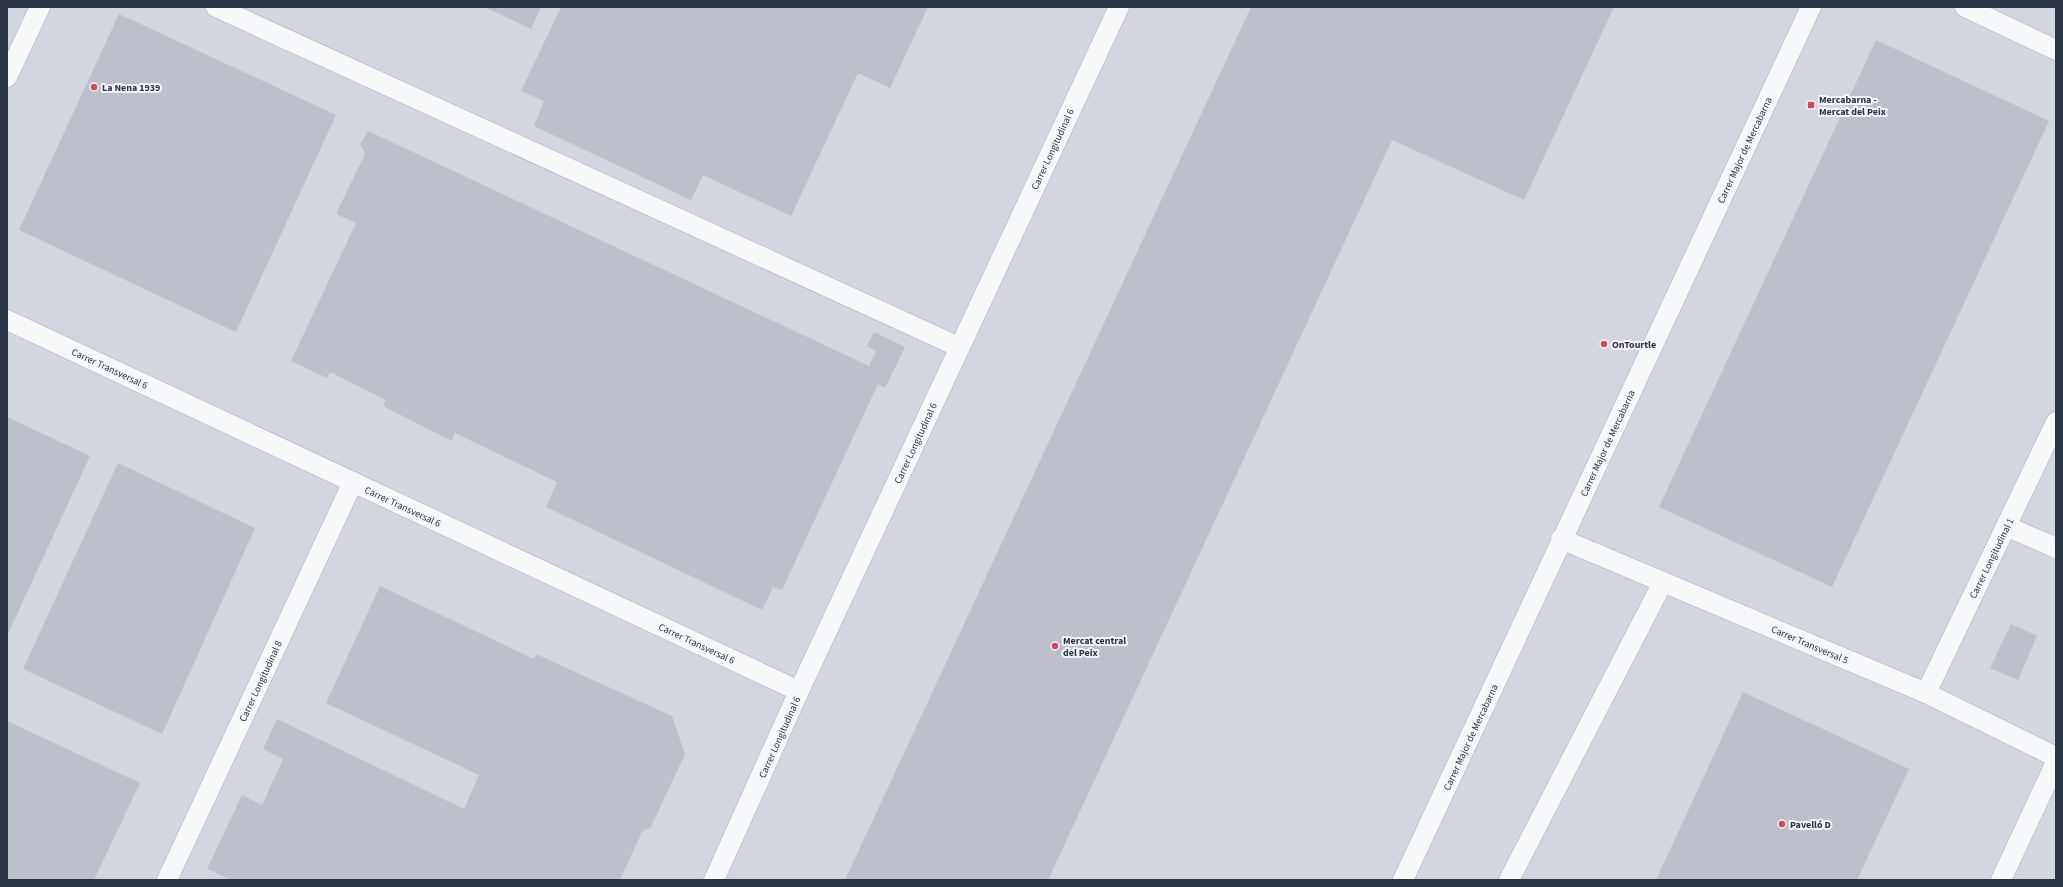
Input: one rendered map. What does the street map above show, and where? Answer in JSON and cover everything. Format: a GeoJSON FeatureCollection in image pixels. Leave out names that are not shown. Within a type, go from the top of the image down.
{"type":"FeatureCollection","features":[{"type":"Feature","properties":{"kind":"lane"},"geometry":{"type":"LineString","coordinates":[[7,77],[40,7]]}},
{"type":"Feature","properties":{"kind":"lane"},"geometry":{"type":"LineString","coordinates":[[216,7],[959,347]]}},
{"type":"Feature","properties":{"kind":"lane","name":"Carrer Longitudinal 6"},"geometry":{"type":"LineString","coordinates":[[714,880],[799,691],[1119,7]]}},
{"type":"Feature","properties":{"kind":"lane","name":"Carrer Major de Mercabarna"},"geometry":{"type":"LineString","coordinates":[[1403,880],[1811,7]]}},
{"type":"Feature","properties":{"kind":"lane"},"geometry":{"type":"LineString","coordinates":[[1965,7],[2056,50]]}},
{"type":"Feature","properties":{"kind":"lane","name":"Carrer Transversal 6"},"geometry":{"type":"LineString","coordinates":[[7,320],[799,691]]}},
{"type":"Feature","properties":{"kind":"lane","name":"Carrer Longitudinal 1"},"geometry":{"type":"LineString","coordinates":[[1926,693],[2056,422]]}},
{"type":"Feature","properties":{"kind":"lane","name":"Carrer Longitudinal 8"},"geometry":{"type":"LineString","coordinates":[[167,880],[353,482]]}},
{"type":"Feature","properties":{"kind":"lane"},"geometry":{"type":"LineString","coordinates":[[2006,526],[2056,548]]}},
{"type":"Feature","properties":{"kind":"lane","name":"Carrer Transversal 5"},"geometry":{"type":"LineString","coordinates":[[1561,540],[1926,693],[2056,757]]}},
{"type":"Feature","properties":{"kind":"lane"},"geometry":{"type":"LineString","coordinates":[[1509,880],[1662,582]]}},
{"type":"Feature","properties":{"kind":"lane"},"geometry":{"type":"LineString","coordinates":[[2001,880],[2056,762]]}},
{"type":"Feature","properties":{"kind":"shaded area"},"geometry":{"type":"Polygon","coordinates":[[[7,7],[2056,7],[2056,880],[7,880],[7,7]]]}},
{"type":"Feature","properties":{"kind":"building"},"geometry":{"type":"Polygon","coordinates":[[[485,7],[541,7],[531,29],[485,7]]]}},
{"type":"Feature","properties":{"kind":"building"},"geometry":{"type":"Polygon","coordinates":[[[561,7],[928,7],[890,88],[858,73],[791,216],[703,175],[691,200],[534,126],[544,101],[521,91],[561,7]]]}},
{"type":"Feature","properties":{"kind":"building","name":"Mercat central del Peix"},"geometry":{"type":"Polygon","coordinates":[[[1251,7],[1614,7],[1524,200],[1392,140],[1048,880],[845,880],[1251,7]]]}},
{"type":"Feature","properties":{"kind":"building"},"geometry":{"type":"Polygon","coordinates":[[[119,14],[336,115],[236,332],[19,230],[119,14]]]}},
{"type":"Feature","properties":{"kind":"building"},"geometry":{"type":"Polygon","coordinates":[[[1876,40],[2049,121],[1832,587],[1659,507],[1876,40]]]}},
{"type":"Feature","properties":{"kind":"building"},"geometry":{"type":"Polygon","coordinates":[[[368,131],[869,366],[876,351],[867,346],[874,332],[905,347],[885,388],[878,384],[782,590],[773,587],[762,610],[546,507],[557,482],[455,433],[452,441],[383,406],[386,400],[330,372],[327,378],[291,361],[356,223],[336,214],[365,154],[360,144],[368,131]]]}},
{"type":"Feature","properties":{"kind":"building"},"geometry":{"type":"Polygon","coordinates":[[[7,417],[90,456],[7,636],[7,417]]]}},
{"type":"Feature","properties":{"kind":"building"},"geometry":{"type":"Polygon","coordinates":[[[118,463],[255,528],[162,734],[23,669],[118,463]]]}},
{"type":"Feature","properties":{"kind":"building"},"geometry":{"type":"Polygon","coordinates":[[[380,586],[534,659],[536,654],[672,716],[685,754],[651,827],[642,832],[620,880],[231,880],[207,869],[242,795],[262,805],[283,759],[263,749],[277,719],[464,809],[479,775],[326,703],[380,586]]]}},
{"type":"Feature","properties":{"kind":"building"},"geometry":{"type":"Polygon","coordinates":[[[2011,624],[2037,636],[2018,680],[1990,668],[2011,624]]]}},
{"type":"Feature","properties":{"kind":"building","name":"Pavelló D"},"geometry":{"type":"Polygon","coordinates":[[[1743,692],[1909,769],[1857,880],[1656,880],[1743,692]]]}},
{"type":"Feature","properties":{"kind":"building"},"geometry":{"type":"Polygon","coordinates":[[[7,721],[140,783],[94,880],[7,880],[7,721]]]}},
{"type":"Feature","properties":{"kind":"place","name":"La Nena 1939"},"geometry":{"type":"Point","coordinates":[94,87]}},
{"type":"Feature","properties":{"kind":"place","name":"Mercabarna - Mercat del Peix"},"geometry":{"type":"Point","coordinates":[1811,105]}},
{"type":"Feature","properties":{"kind":"place","name":"OnTourtle"},"geometry":{"type":"Point","coordinates":[1604,344]}},
{"type":"Feature","properties":{"kind":"place","name":"Mercat central del Peix"},"geometry":{"type":"Point","coordinates":[1055,646]}},
{"type":"Feature","properties":{"kind":"place","name":"Pavelló D"},"geometry":{"type":"Point","coordinates":[1782,824]}}]}
